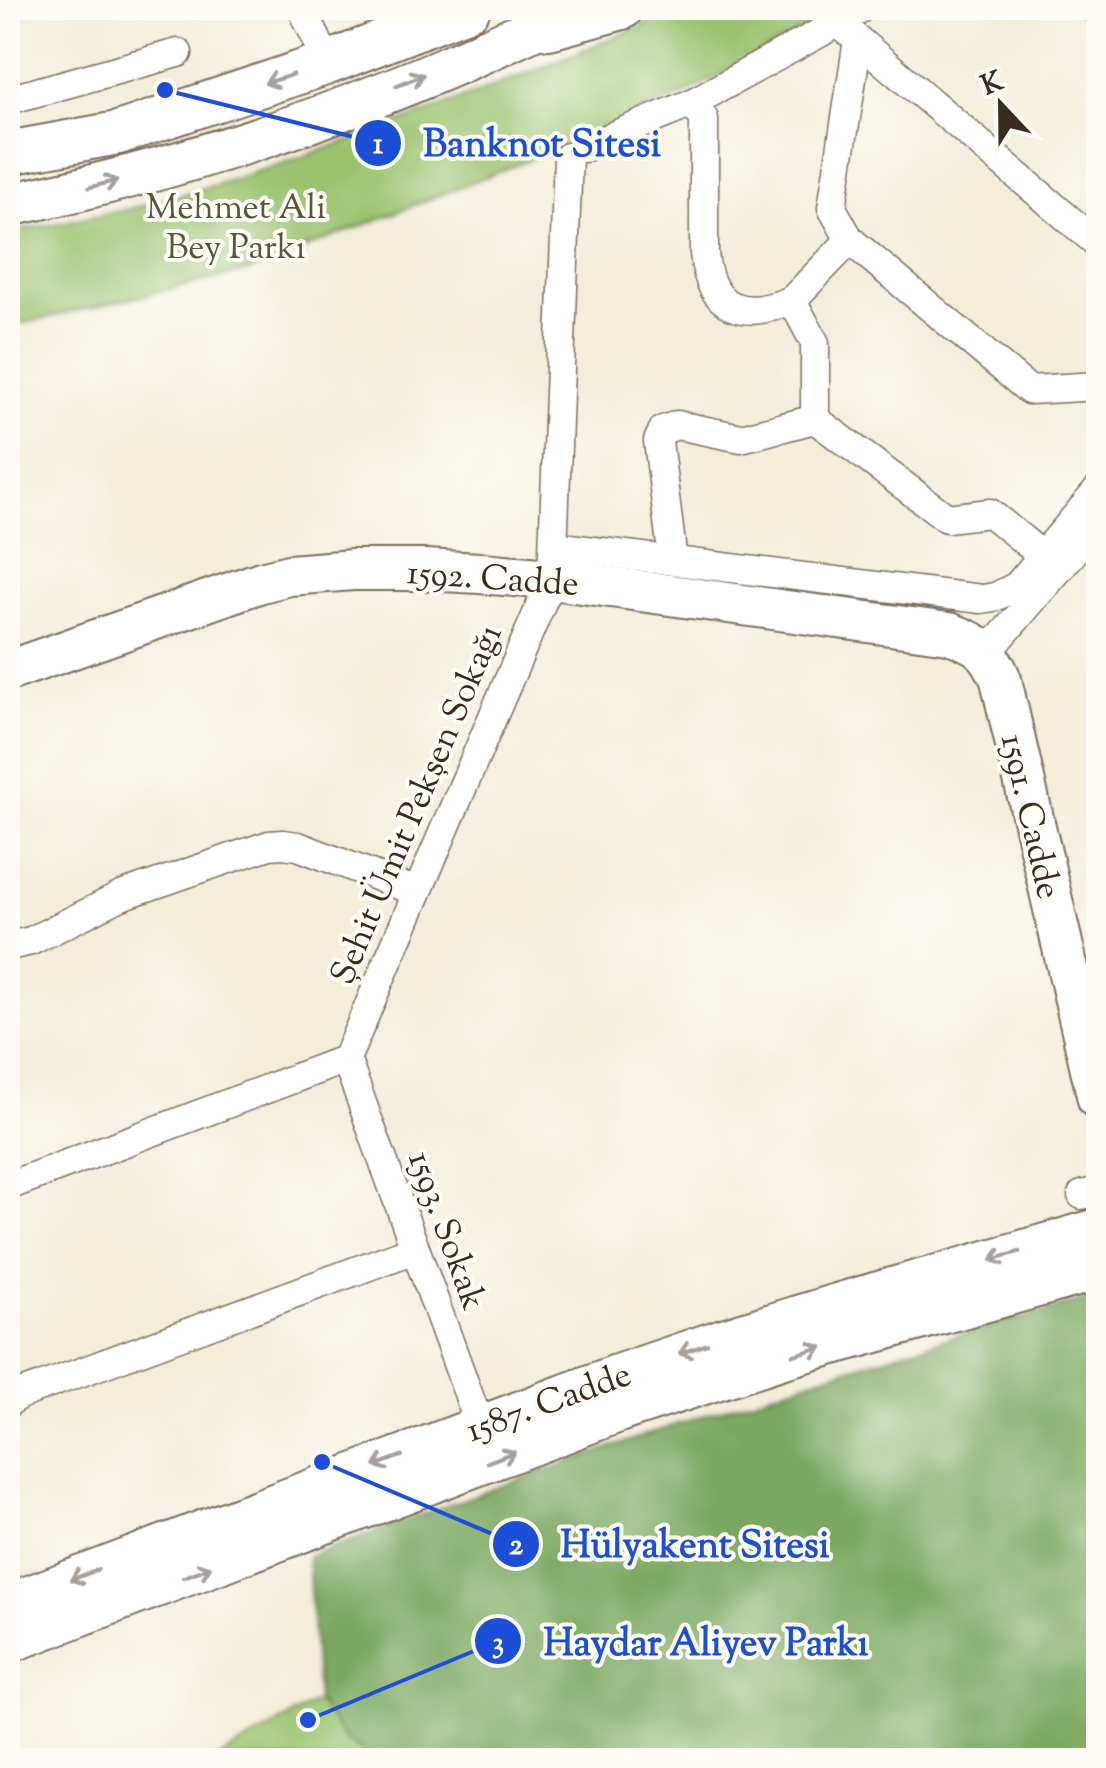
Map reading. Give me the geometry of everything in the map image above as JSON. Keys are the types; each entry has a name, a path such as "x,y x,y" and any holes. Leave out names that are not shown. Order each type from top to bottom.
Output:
{"main road":[{"path":"8,153 118,133 328,63 469,8"},
{"path":"8,204 172,166 338,110 515,38 575,8"},
{"path":"515,38 622,8"},
{"name":"1592. Cadde","path":"8,671 260,582 289,576 553,563 949,633 988,653"},
{"name":"1591. Cadde","path":"988,653 1001,680 1098,1099"},
{"name":"1587. Cadde","path":"8,1604 616,1375 1093,1205"},
{"name":"1587. Cadde","path":"8,1644 705,1382 1098,1270"}],"street":[{"path":"302,8 328,63"},
{"path":"850,240 792,300 754,311 736,308 721,298 706,268 704,119 692,103 853,23"},
{"path":"853,23 832,208 850,240 1028,390 1098,386"},
{"path":"853,23 1098,244"},
{"path":"8,100 178,53"},
{"name":"Şehit Ümit Pekşen Sokağı","path":"346,1060 553,563 576,152 692,103"},
{"path":"792,300 815,343 815,419"},
{"path":"815,419 947,518 990,513 1044,556"},
{"path":"673,561 658,441 664,430 676,424 741,438 815,419"},
{"path":"553,563 673,561 981,600 1017,586 1098,490"},
{"path":"988,653 1098,524"},
{"path":"8,946 30,941 121,896 269,845 298,846 417,892"},
{"path":"8,1186 346,1060"},
{"name":"1593. Sokak","path":"346,1060 480,1426"},
{"path":"8,1403 19,1395 415,1249"}],"green space":[{"name":"Mehmet Ali Bey Parkı","path":"682,8 843,8 685,94 248,271 8,327 8,233 152,204 302,157 494,87"},
{"path":"1098,1298 1098,1760 379,1760 344,1739 317,1701 308,1556 795,1385"},
{"path":"317,1701 344,1739 379,1760 216,1760"}],"place":[{"name":"Banknot Sitesi","path":"165,90"},
{"name":"Hülyakent Sitesi","path":"322,1462"},
{"name":"Haydar Aliyev Parkı","path":"308,1720"}]}
